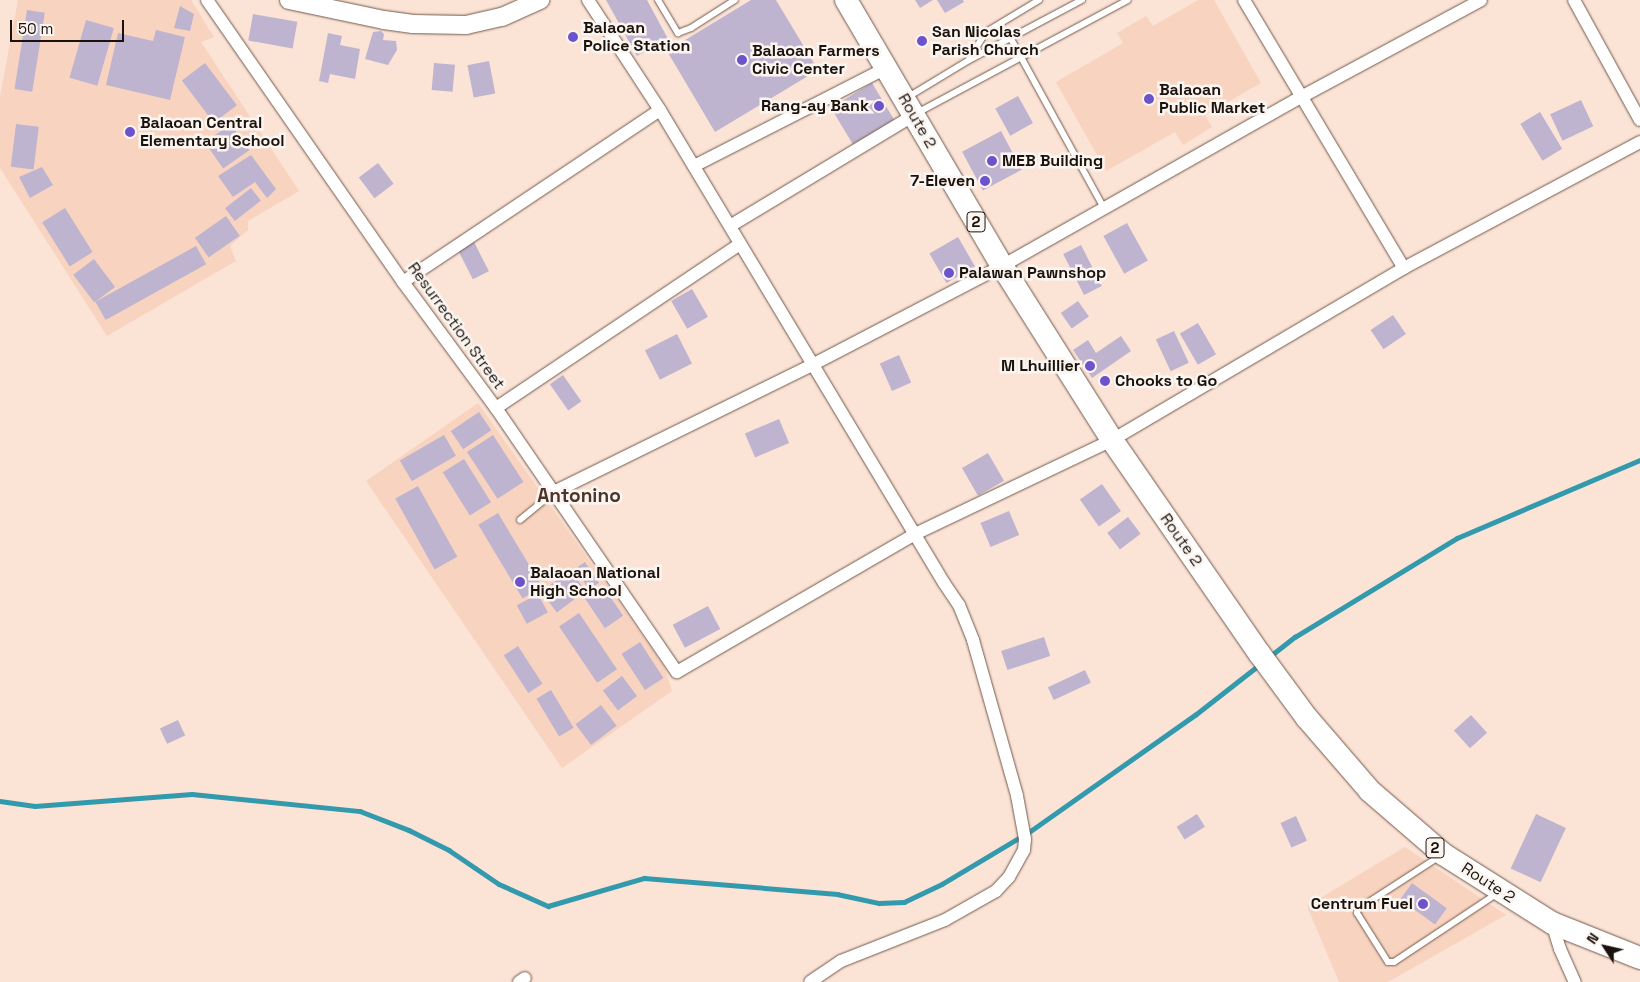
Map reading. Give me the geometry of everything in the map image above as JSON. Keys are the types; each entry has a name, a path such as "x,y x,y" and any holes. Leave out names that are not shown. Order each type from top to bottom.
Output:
{"highway":[{"name":"Route 2","path":"846,0 1002,266 1112,440 1259,653 1307,718 1370,791 1443,854 1500,892 1552,923 1640,958"}],"main road":[{"path":"289,0 394,21 466,25 502,17 540,0"}],"street":[{"name":"Resurrection Street","path":"207,0 403,282 496,408 677,672 915,534"},
{"path":"588,0 660,110 967,621 1017,796 1025,839 1024,850 1009,877 996,891 945,920 841,961 810,982"},
{"path":"1244,0 1404,268"},
{"path":"554,492 812,365 1002,266 1303,96 1481,0"},
{"path":"1574,0 1640,120"},
{"path":"694,166 886,68"},
{"path":"730,226 909,107"},
{"path":"403,282 660,110"},
{"path":"915,534 1112,440 1404,268 1640,142"},
{"path":"496,408 740,244"},
{"path":"1552,923 1560,949 1575,982"}],"lane":[{"path":"658,0 678,33 691,28 735,0"},
{"path":"969,60 986,32 1039,0"},
{"path":"909,107 969,60 1082,0"},
{"path":"909,107 1022,57 1114,3 1128,0"},
{"path":"1011,39 1104,208"},
{"path":"520,520 554,492"},
{"path":"1443,854 1358,909 1357,913 1388,962 1394,962 1500,892"}],"shaded area":[{"name":"Balaoan Central Elementary School","path":"18,0 191,0 214,37 201,42 299,191 248,221 248,230 230,246 236,261 107,336 0,168 0,96"},
{"name":"Balaoan Public Market","path":"1198,0 1214,0 1261,83 1205,115 1212,127 1183,145 1175,132 1106,171 1056,82 1123,43 1117,33 1146,16 1153,26"},
{"name":"Balaoan National High School","path":"478,403 664,666 672,691 562,768 366,481"},
{"path":"1405,847 1506,915 1388,982 1339,982 1307,906"}],"building":[{"path":"606,0 647,0 668,39 637,56"},
{"name":"Balaoan Farmers Civic Center","path":"751,0 776,0 818,70 715,132 667,51"},
{"path":"915,0 933,0 920,8"},
{"path":"937,0 963,0 964,2 945,13"},
{"path":"180,6 194,14 190,31 174,28"},
{"path":"27,10 45,13 32,92 14,89"},
{"path":"253,14 297,22 293,48 248,41"},
{"path":"86,20 114,28 97,86 69,78"},
{"path":"156,30 185,37 170,100 106,85 118,33 153,41"},
{"path":"381,31 384,34 383,40 396,41 397,50 388,65 365,59 373,32"},
{"path":"328,33 342,36 340,45 360,49 355,79 330,74 328,83 319,81"},
{"path":"489,61 495,93 474,98 467,65"},
{"path":"205,63 237,105 214,123 182,80"},
{"path":"434,63 455,65 453,92 432,90"},
{"path":"872,83 894,120 853,145 831,108"},
{"path":"1018,96 1033,123 1010,136 995,109"},
{"path":"1581,100 1593,126 1562,141 1550,114"},
{"path":"1540,112 1562,149 1542,161 1520,124"},
{"path":"16,124 39,127 34,169 11,167"},
{"path":"231,124 249,150 223,169 205,142"},
{"name":"MEB Building","path":"1001,131 1022,170 983,191 962,152"},
{"path":"251,155 276,189 267,198 255,182 233,197 218,176"},
{"path":"378,163 394,184 374,198 359,177"},
{"path":"42,167 53,185 30,198 19,177"},
{"path":"251,188 261,201 235,221 225,208"},
{"path":"65,208 93,252 70,266 42,222"},
{"path":"226,216 240,236 209,257 195,238"},
{"path":"1127,223 1148,261 1124,274 1103,236"},
{"path":"958,237 975,266 946,283 929,254"},
{"path":"473,240 489,271 473,279 457,248"},
{"path":"1081,245 1102,286 1084,295 1063,254"},
{"path":"196,246 206,264 106,320 95,302"},
{"path":"94,259 115,287 94,303 73,275"},
{"path":"692,289 708,317 687,329 671,301"},
{"path":"1078,301 1089,317 1072,329 1061,313"},
{"path":"1393,315 1406,334 1383,349 1371,330"},
{"path":"1198,323 1216,354 1198,365 1180,334"},
{"path":"1174,331 1189,363 1171,371 1156,339"},
{"path":"677,334 692,363 660,380 645,350"},
{"path":"1121,336 1131,351 1092,378 1073,350 1088,340 1096,353"},
{"path":"899,355 911,382 892,391 880,364"},
{"path":"563,375 581,401 568,410 550,384"},
{"path":"479,412 491,430 463,449 451,431"},
{"path":"779,419 789,443 755,457 745,433"},
{"path":"444,435 456,456 412,481 400,460"},
{"path":"493,435 523,482 498,499 467,452"},
{"path":"988,453 1004,481 978,496 962,468"},
{"path":"464,459 491,502 470,515 443,472"},
{"path":"1102,484 1121,511 1099,527 1080,499"},
{"path":"418,486 457,557 435,569 395,499"},
{"path":"1009,511 1019,535 991,547 980,523"},
{"path":"498,513 542,587 523,599 478,525"},
{"path":"1128,517 1141,534 1120,549 1107,533"},
{"path":"585,562 599,583 589,589 575,569"},
{"path":"570,570 586,591 557,612 541,592"},
{"path":"603,586 623,616 605,628 585,598"},
{"path":"538,594 548,613 527,624 517,605"},
{"path":"708,606 720,629 685,648 673,625"},
{"path":"579,613 617,669 597,683 559,626"},
{"path":"1044,637 1050,656 1007,670 1001,651"},
{"path":"640,642 663,678 645,690 622,654"},
{"path":"518,646 543,684 528,693 504,655"},
{"path":"1085,670 1091,683 1054,700 1048,687"},
{"path":"622,676 637,696 618,710 603,690"},
{"path":"551,690 574,728 559,736 536,699"},
{"path":"601,705 617,726 591,745 575,724"},
{"path":"1471,715 1487,733 1470,748 1454,730"},
{"path":"178,720 185,735 167,744 160,728"},
{"path":"1197,814 1205,827 1185,839 1177,827"},
{"path":"1536,814 1566,828 1541,882 1511,868"},
{"path":"1296,816 1307,841 1291,848 1280,823"},
{"name":"Centrum Fuel","path":"1412,883 1447,908 1435,924 1400,899"}],"waterway":[{"path":"1269,657 1295,637 1457,538 1640,460"},
{"path":"1029,832 1195,715 1259,665"},
{"path":"0,801 35,806 192,794 360,811 409,830 449,850 499,884 548,906 644,878 837,894 879,903 904,902 942,884 1019,838"}],"place":[{"name":"Balaoan Police Station","path":"573,37"},
{"name":"San Nicolas Parish Church","path":"922,41"},
{"name":"Balaoan Farmers Civic Center","path":"742,60"},
{"name":"Balaoan Public Market","path":"1149,99"},
{"name":"Rang-ay Bank","path":"879,106"},
{"name":"Balaoan Central Elementary School","path":"130,132"},
{"name":"MEB Building","path":"992,161"},
{"name":"7-Eleven","path":"985,181"},
{"name":"Palawan Pawnshop","path":"949,273"},
{"name":"M Lhuillier","path":"1090,366"},
{"name":"Chooks to Go","path":"1105,381"},
{"name":"Balaoan National High School","path":"520,582"},
{"name":"Centrum Fuel","path":"1423,904"}],"district":[{"name":"Antonino","path":"579,496"}]}
